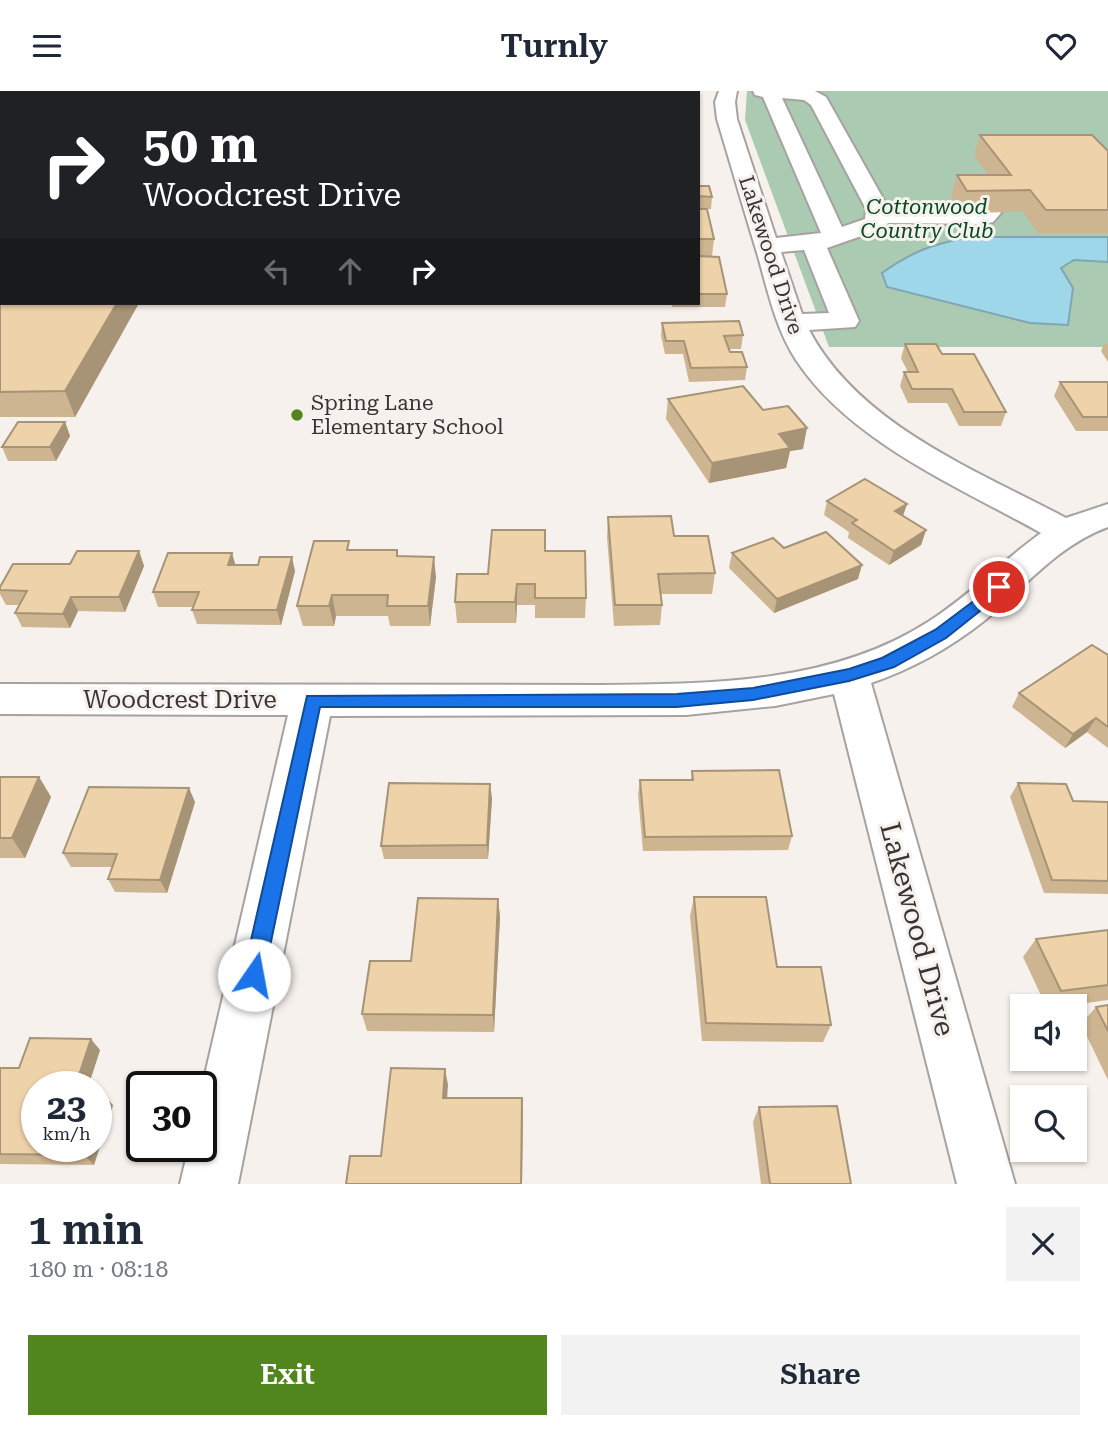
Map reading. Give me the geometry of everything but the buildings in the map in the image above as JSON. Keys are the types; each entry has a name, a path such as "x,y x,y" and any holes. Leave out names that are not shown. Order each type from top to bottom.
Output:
{"street":[{"name":"Lakewood Drive","path":"728,91 725,102 727,119 791,323 809,358 823,376 882,429 931,460 1065,532"},
{"path":"767,246 820,242 876,223 878,209 819,101 808,95 767,92 834,235 820,242"},
{"path":"929,195 942,216"},
{"path":"877,216 985,217 989,213"},
{"path":"791,323 845,321 820,242"},
{"name":"Woodcrest Drive","path":"0,699 677,700 753,694 849,675 888,663 940,634 1065,532 1108,515"},
{"name":"Lakewood Drive","path":"849,675 986,1184"},
{"path":"209,1184 313,701"}],"green space":[{"name":"Cottonwood Country Club","path":"747,91 1108,91 1108,347 829,347 745,120"}],"water":[{"path":"968,237 1108,237 1108,262 1074,260 1061,268 1073,288 1068,325 1030,323 887,287 882,273 893,265 923,250"}],"place":[{"name":"Spring Lane Elementary School","path":"297,415"}],"route":[{"path":"254,975 313,701 677,700 753,694 849,675 888,663 940,634 999,587"}]}
